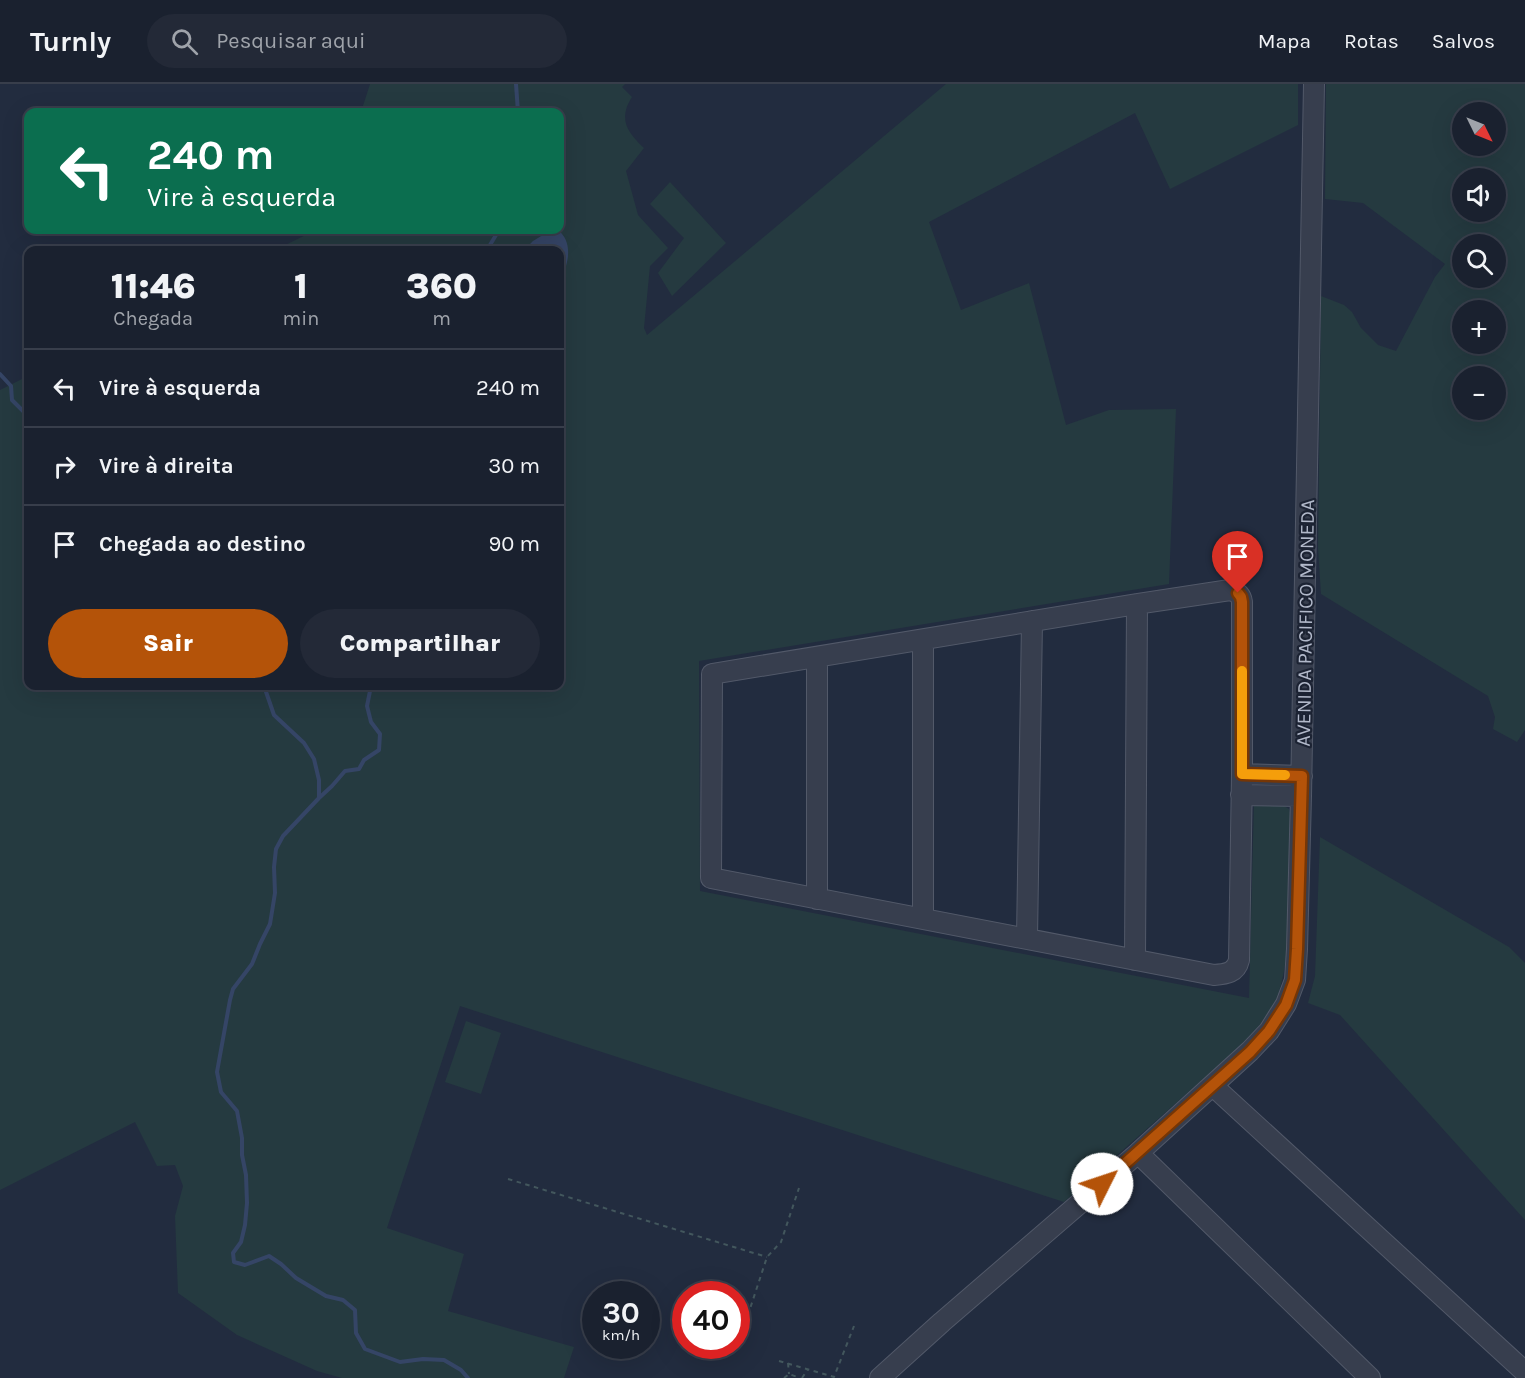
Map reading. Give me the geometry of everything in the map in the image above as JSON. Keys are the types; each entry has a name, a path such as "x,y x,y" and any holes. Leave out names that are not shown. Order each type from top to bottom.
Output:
{"street":[{"name":"AVENIDA PACIFICO MONEDA","path":"880,1378 1250,1052 1269,1031 1286,1005 1295,980 1302,776 1314,84"},
{"path":"1230,590 1241,597 1242,774 1239,948 1238,966 1234,970 1227,974 1214,975 711,878 712,674 1137,604 1230,590"},
{"path":"1135,960 1137,604"},
{"path":"1027,938 1032,621"},
{"path":"923,640 923,918"},
{"path":"817,657 817,899"},
{"path":"1242,774 1302,776"},
{"path":"1241,795 1301,796"},
{"path":"1213,1086 1525,1372"},
{"path":"1138,1153 1370,1378"}],"path":[{"path":"508,1179 767,1257"},
{"path":"750,1311 767,1257 781,1242 798,1188"},
{"path":"779,1360 834,1377 854,1326"},
{"path":"788,1363 789,1374"},
{"path":"789,1374 801,1378 808,1369"},
{"path":"784,1378 789,1374"}],"green space":[{"path":"370,84 625,84 622,87 632,97 626,112 626,125 644,148 626,171 638,215 668,248 650,266 644,328 647,335 946,84 1298,84 1298,125 1170,189 1135,113 929,222 961,310 1029,283 1066,425 1109,410 1176,409 1169,584 699,661 700,891 1249,998 1254,802 1284,806 1289,809 1291,815 1287,954 1278,997 1267,1019 1251,1037 1064,1202 460,1006 387,1228 464,1254 448,1311 574,1347 564,1378 342,1378 317,1371 237,1335 178,1293 175,1216 183,1186 175,1165 157,1166 135,1122 0,1190 0,390 24,378 24,690 564,690 564,246 283,246 308,234 564,234 564,108 362,108"},
{"path":"1326,84 1525,84 1525,730 1517,742 1493,729 1495,717 1488,696 1321,594 1318,548 1321,296 1344,305 1352,312 1361,328 1378,345 1396,351 1435,277 1445,264 1363,203 1325,199"},
{"path":"670,182 726,243 672,296 658,273 684,238 650,204"},
{"path":"1320,837 1509,947 1525,963 1525,1220 1340,1015 1308,1003 1315,976"},
{"path":"466,1021 501,1033 481,1094 445,1082"}],"water":[{"path":"544,234 562,234 568,251 566,266 564,266 564,246 528,246"}],"waterway":[{"path":"516,84 518,108"},
{"path":"489,246 497,234"},
{"path":"0,374 11,386 12,400 24,412"},
{"path":"265,690 274,715 304,743 314,759 319,780 319,798"},
{"path":"370,690 367,706 371,722 380,734 379,750 364,760 359,769 345,771 283,836 276,849 275,893 270,924 252,964 233,989 230,1000 217,1072 221,1092 237,1111 246,1175 245,1225 241,1242 233,1253 234,1262 245,1265 269,1256 296,1278 326,1296 343,1300 355,1310 356,1333 365,1349 400,1362 423,1359 444,1360 461,1370 468,1378"}],"slow traffic":[{"path":"1242,671 1242,774 1285,775"}],"route":[{"path":"1102,1184 1250,1052 1269,1031 1286,1005 1295,980 1302,776 1242,774 1242,602 1238,593"}]}
